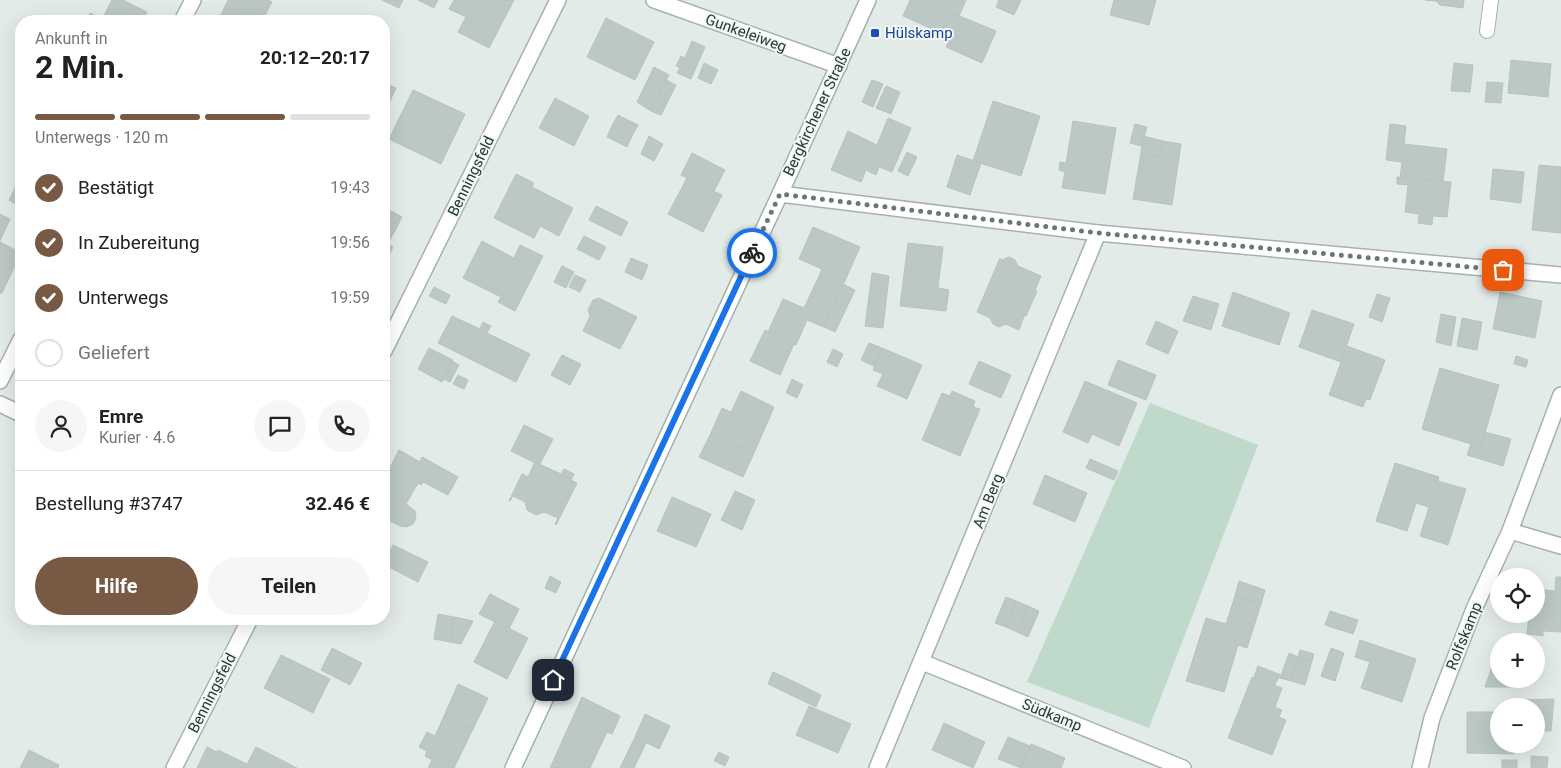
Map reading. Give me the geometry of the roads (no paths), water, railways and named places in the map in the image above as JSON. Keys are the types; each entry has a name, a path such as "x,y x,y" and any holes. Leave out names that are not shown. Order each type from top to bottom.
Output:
{"street":[{"path":"185,15 193,0"},
{"name":"Benningsfeld","path":"390,339 558,0"},
{"name":"Gunkeleiweg","path":"654,0 839,66"},
{"name":"Bergkirchener Straße","path":"513,768 634,503 780,194 868,0"},
{"path":"780,194 1098,233 1561,275"},
{"name":"Am Berg","path":"877,768 1098,233"},
{"path":"0,381 15,351"},
{"name":"Rolfskamp","path":"1420,768 1432,718 1463,636 1510,530 1561,395"},
{"path":"0,404 15,411"},
{"path":"1510,530 1561,546"},
{"name":"Benningsfeld","path":"174,768 247,625"},
{"name":"Südkamp","path":"922,662 1183,768"}],"lane":[{"path":"1487,31 1491,0"}],"place":[{"name":"Hülskamp","path":"875,33"}]}
